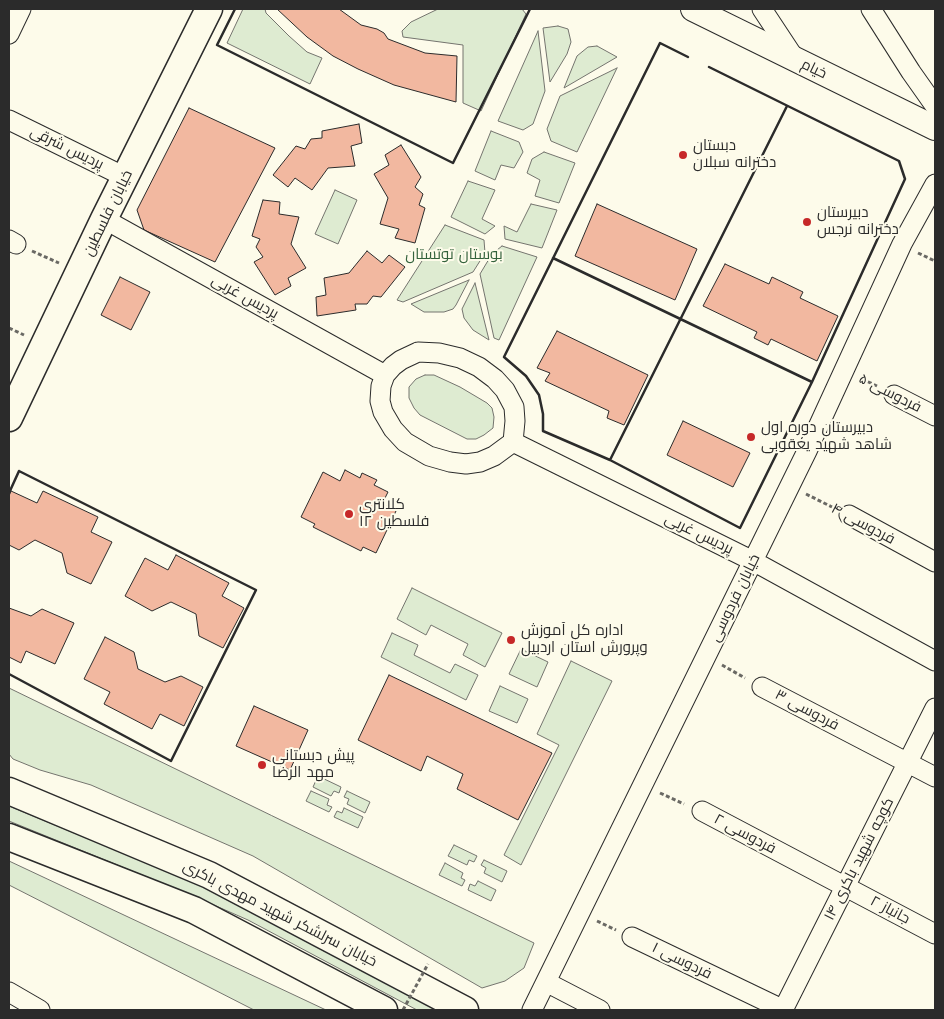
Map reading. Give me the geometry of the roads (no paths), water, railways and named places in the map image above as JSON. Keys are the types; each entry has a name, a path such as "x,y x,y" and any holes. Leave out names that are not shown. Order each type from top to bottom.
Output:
{"main road":[{"name":"خیابان فلسطین","path":"9,418 104,219 209,9"},
{"name":"خیابان سرلشکر شهید مهدی باکری","path":"9,791 209,875 465,1010"},
{"path":"9,837 194,910 354,1004 384,1010"}],"street":[{"name":"خیام","path":"693,9 935,128"},
{"path":"762,9 795,59"},
{"path":"871,9 935,106"},
{"name":"پردیس شرقی","path":"9,120 125,177"},
{"name":"خیابان فردوسی","path":"532,1010 643,786 732,600 790,486 902,244 935,184"},
{"name":"پردیس غربی","path":"104,219 385,375"},
{"path":"418,352 439,353 460,358 479,367 495,379 505,390 514,407 513,442 494,456 480,462 450,462 429,456 404,442 393,429 383,412 380,401 385,375 401,360 418,352"},
{"name":"فردوسی ۵","path":"894,395 935,416"},
{"name":"پردیس غربی","path":"513,442 753,561 935,660"},
{"name":"فردوسی ۴","path":"849,515 935,562"},
{"name":"فردوسی ۳","path":"762,687 935,777"},
{"name":"کوچه شهید باکری ۱۴","path":"784,1010 935,708"},
{"name":"فردوسی ۲","path":"702,811 846,886"},
{"name":"جانباز ۲","path":"846,886 935,934"},
{"name":"فردوسی ۱","path":"632,938 784,1010"},
{"path":"546,982 600,1010"},
{"path":"9,992 31,1008"}],"place":[{"name":"دبستان دخترانه سبلان","path":"683,155"},
{"name":"دبیرستان دخترانه نرجس","path":"807,222"},
{"name":"دبیرستان دوره اول شاهد شهید یعقوبی","path":"751,437"},
{"name":"کلانتری ۱۲ فلسطین","path":"349,514"},
{"name":"اداره کل آموزش وپرورش استان اردبیل","path":"511,640"},
{"name":"پیش دبستانی مهد الرضا","path":"262,765"}],"park label":[{"name":"بوستان توتستان","path":"454,255"}]}
